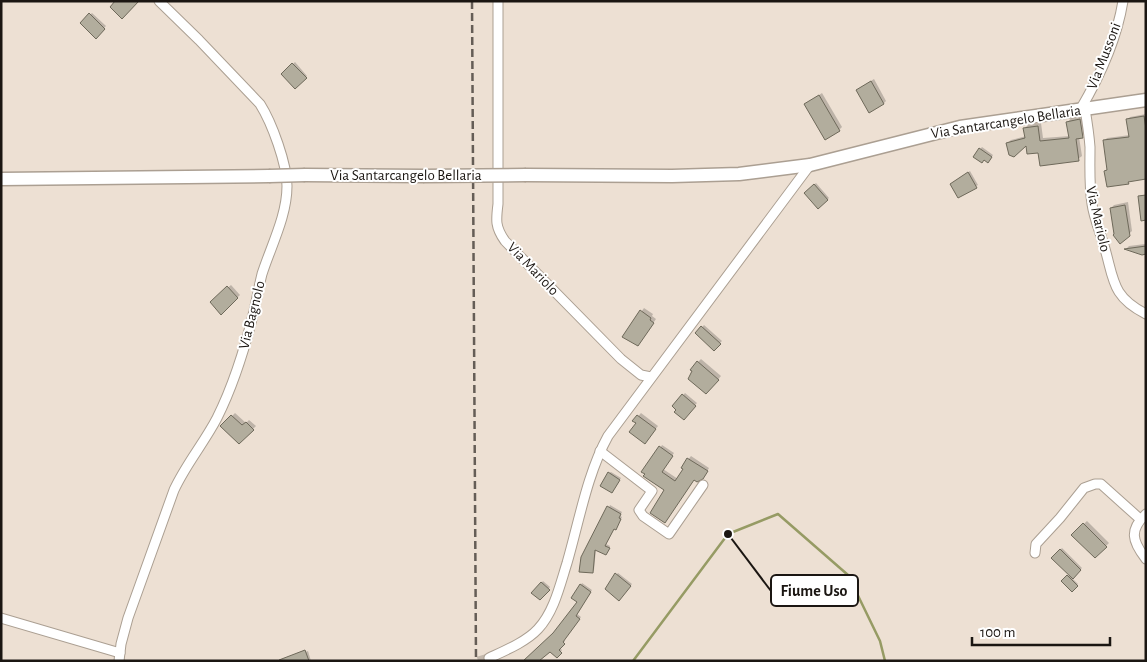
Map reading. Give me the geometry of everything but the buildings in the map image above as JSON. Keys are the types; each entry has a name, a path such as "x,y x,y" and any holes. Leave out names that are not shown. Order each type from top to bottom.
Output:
{"street":[{"name":"Via Bagnolo","path":"1,618 119,657 128,618 174,490 182,472 216,420 230,390 287,196 285,165 265,112 260,104 200,40 159,1"},
{"name":"Via Mariolo","path":"498,1 498,195 496,220 498,231 505,241 621,359 641,375 651,377"},
{"name":"Via Mussoni","path":"1083,109 1110,46 1124,1"},
{"name":"Via Santarcangelo Bellaria","path":"1,179 305,174 672,176 739,174 810,165 960,127 1146,100"},
{"name":"Via Mariolo","path":"1083,109 1090,146 1089,177 1092,206 1106,250 1112,281 1130,304 1146,314"},
{"path":"489,658 512,648 538,630 559,591 600,451 608,436 810,165"},
{"path":"600,451 652,491 639,510 643,516 668,534 703,485"},
{"path":"1035,554 1036,544 1084,488 1101,484 1143,516 1134,528 1134,537 1146,559"}],"waterway":[{"path":"633,661 728,534 778,514 848,575 880,641 885,661"}],"tunnel":[{"path":"478,661 489,658"}],"railway":[{"path":"472,1 476,661"}],"place":[{"name":"Fiume Uso","path":"728,534"}]}
